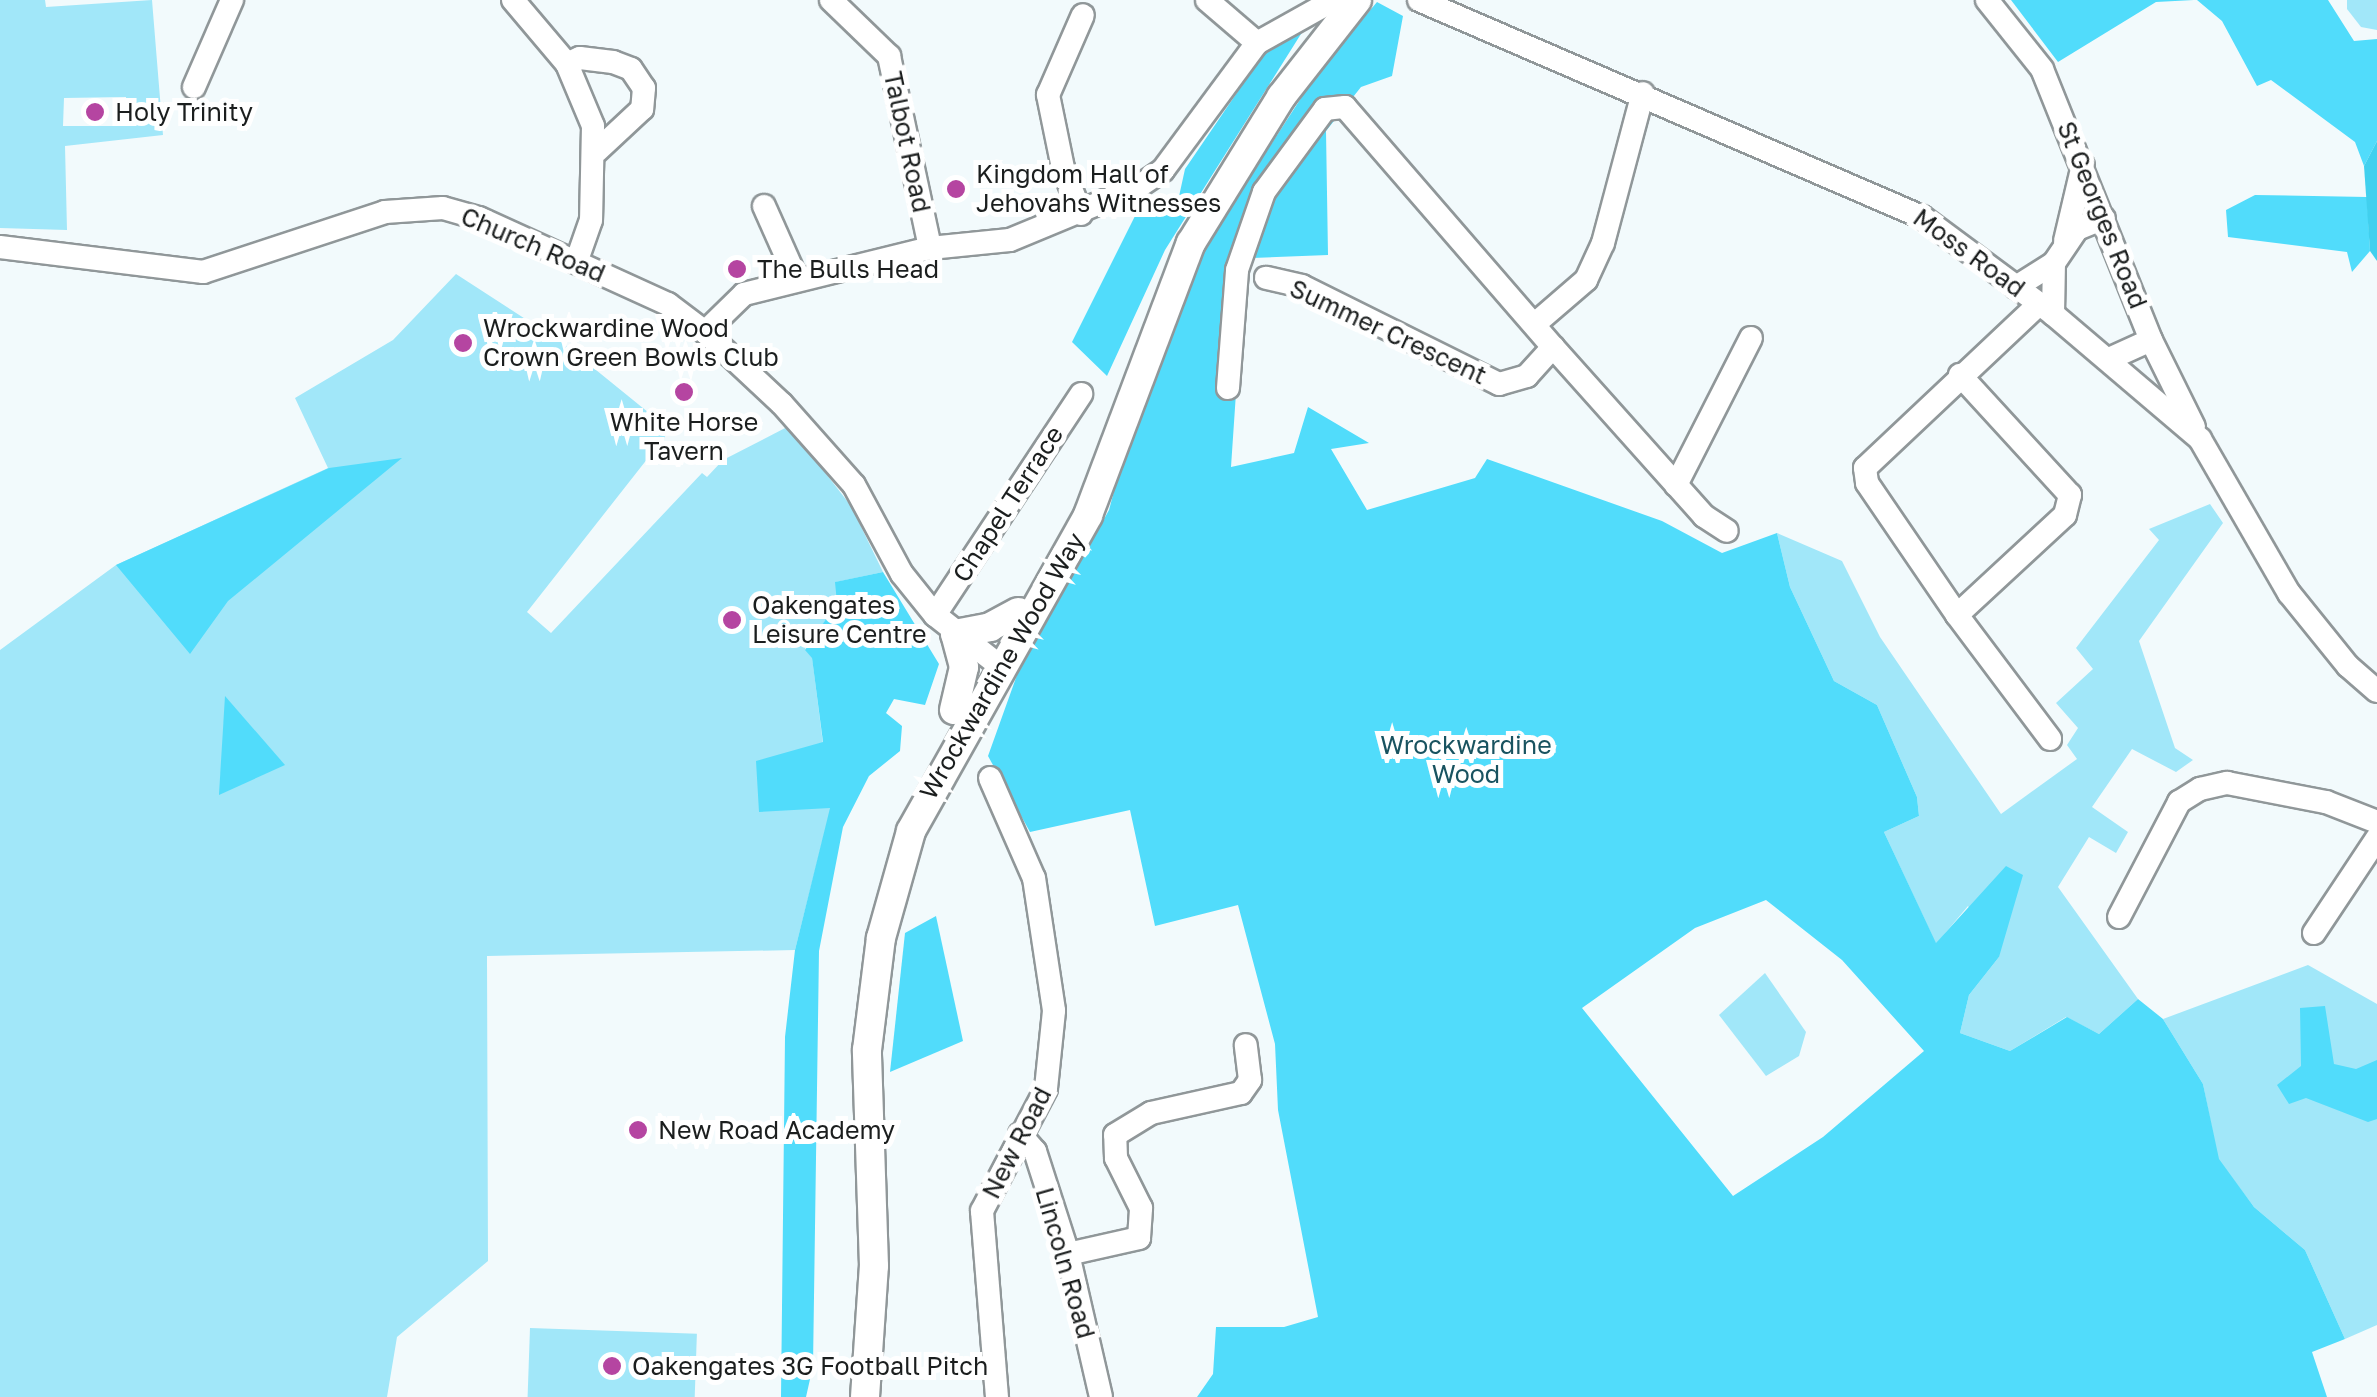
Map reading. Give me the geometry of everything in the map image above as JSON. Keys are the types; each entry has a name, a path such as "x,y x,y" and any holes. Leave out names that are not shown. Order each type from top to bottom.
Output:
{"main road":[{"name":"Wrockwardine Wood Way","path":"865,1397 874,1254 867,1050 879,951 912,831 1018,612 1067,524 1173,256 1230,154 1343,4"},
{"name":"Wrockwardine Wood Way","path":"851,1397 864,1266 858,1120 864,978 896,847 954,710 994,663 1088,514 1191,244 1259,130 1343,4"},
{"path":"954,710 964,667 945,624 990,628 1018,612"}],"street":[{"path":"194,86 232,0"},
{"path":"513,0 567,64 582,92 597,151 591,220 576,260"},
{"name":"Talbot Road","path":"830,0 889,56 930,248"},
{"path":"1206,0 1257,44"},
{"name":"Moss Road","path":"1420,0 1894,200 2046,309 2200,439 2290,594 2338,655 2377,691"},
{"name":"St Georges Road","path":"1988,0 2042,69 2084,163 2151,340 2200,439"},
{"path":"994,663 945,624 902,574 854,486 782,404 705,332 744,294 930,248 1010,240 1080,214 1163,170 1257,44 1343,4"},
{"path":"1080,214 1063,168 1048,95 1083,15"},
{"path":"567,64 580,58 613,62 631,69 644,88 642,109 597,151"},
{"path":"1536,323 1586,280 1604,243 1643,93"},
{"path":"1228,388 1237,270 1264,192 1326,108 1345,107 1676,485 1727,530"},
{"path":"2050,739 1957,615 1867,483 1866,468 1960,375 2046,309 2084,163"},
{"path":"764,206 798,280"},
{"name":"Church Road","path":"0,247 203,272 254,260 338,223 443,208 576,260 668,304 705,332"},
{"path":"2016,288 2059,253 2077,229 2104,218"},
{"name":"Summer Crescent","path":"1266,278 1302,286 1499,384 1527,376 1554,346"},
{"path":"1676,485 1751,338"},
{"path":"2108,359 2151,340"},
{"path":"1957,615 2064,515 2070,495 1960,375"},
{"name":"Chapel Terrace","path":"945,624 1081,394"},
{"name":"New Road","path":"990,778 1034,878 1053,990 1049,1080 982,1211 997,1397"},
{"path":"2119,918 2179,802 2200,789 2227,783 2326,802 2377,822"},
{"path":"2314,932 2377,838"},
{"path":"1068,1254 1139,1238 1141,1208 1116,1158 1115,1135 1151,1113 1241,1093 1250,1080 1246,1045"},
{"name":"Lincoln Road","path":"1020,1134 1034,1151 1068,1254 1101,1397"}],"shaded area":[{"path":"0,0 45,0 46,7 152,0 163,135 65,146 67,230 0,228","holes":["126,97 127,126 63,126 64,98"]},
{"path":"2347,0 2377,0 2377,30 2361,27 2347,9"},
{"path":"2377,141 2377,261 2370,251 2364,166"},
{"path":"456,274 564,344 670,430 527,612 551,633 702,473 707,477 723,460 789,426 851,506 883,572 836,582 838,603 805,649 812,657 831,807 795,950 487,956 488,1261 397,1337 387,1397 0,1397 0,650 116,565 328,468 295,398 393,340"},
{"path":"2210,504 2223,523 2139,641 2175,748 2193,760 2176,772 2132,749 2092,807 2128,832 2116,853 2089,837 2058,887 2138,999 2099,1034 2066,1017 2010,1051 1960,1033 1969,995 1999,957 1968,906 1936,944 1884,832 1919,816 1917,797 1877,705 1834,681 1790,587 1777,533 1842,561 1880,637 2001,814 2077,759 2067,745 2078,728 2056,703 2093,669 2076,648 2159,540 2149,529"},
{"path":"2308,965 2377,1004 2377,1325 2345,1339 2305,1250 2254,1207 2218,1159 2203,1084 2163,1019"},
{"path":"1765,973 1806,1032 1799,1056 1766,1076 1719,1015"},
{"name":"Oakengates 3G Football Pitch","path":"530,1328 697,1334 695,1397 528,1397"}],"green space":[{"path":"2011,0 2194,0 2156,2 2058,62"},
{"path":"2197,0 2328,0 2354,41 2377,39 2377,141 2364,166 2355,142 2271,80 2257,86 2222,21"},
{"name":"Wrockwardine Wood","path":"1377,2 1403,16 1392,76 1361,87 1326,131 1328,255 1252,258 1242,304 1231,467 1294,453 1308,407 1369,443 1331,449 1367,510 1475,478 1487,459 1662,521 1722,553 1777,533 1790,587 1834,681 1877,705 1917,797 1919,816 1884,832 1936,943 2006,866 2023,875 1999,957 1969,995 1960,1033 2010,1051 2067,1017 2099,1034 2138,999 2163,1019 2203,1084 2219,1159 2254,1207 2305,1250 2345,1339 2312,1352 2327,1397 1197,1397 1213,1374 1216,1327 1284,1327 1318,1317 1278,1110 1275,1044 1238,905 1155,926 1130,810 1030,832 988,756 1017,675 1109,510 1136,409 1207,243 1316,75","holes":["1766,900 1842,960 1924,1051 1823,1137 1733,1196 1582,1008 1695,928"]},
{"path":"1306,26 1165,250 1107,376 1072,342 1136,214 1178,201 1185,169 1262,56"},
{"path":"2255,195 2367,197 2370,251 2352,272 2347,252 2228,237 2226,210"},
{"path":"402,458 228,601 190,654 116,565 329,468"},
{"path":"883,572 939,664 925,705 894,699 886,713 902,726 900,751 869,776 843,827 819,951 813,1366 806,1397 781,1397 785,1037 795,950 830,808 759,812 756,761 823,742 812,658 805,650 837,603 835,582"},
{"path":"225,696 285,765 219,795 219,794"},
{"path":"936,916 963,1041 890,1072 905,933"},
{"path":"2325,1006 2334,1064 2356,1069 2377,1060 2377,1119 2368,1122 2306,1098 2289,1104 2277,1085 2301,1066 2300,1008"}],"place":[{"name":"Holy Trinity","path":"95,112"},
{"name":"Kingdom Hall of Jehovahs Witnesses","path":"956,189"},
{"name":"The Bulls Head","path":"737,269"},
{"name":"Wrockwardine Wood Crown Green Bowls Club","path":"463,343"},
{"name":"White Horse Tavern","path":"684,392"},
{"name":"Oakengates Leisure Centre","path":"732,620"},
{"name":"New Road Academy","path":"638,1130"},
{"name":"Oakengates 3G Football Pitch","path":"612,1366"}]}
